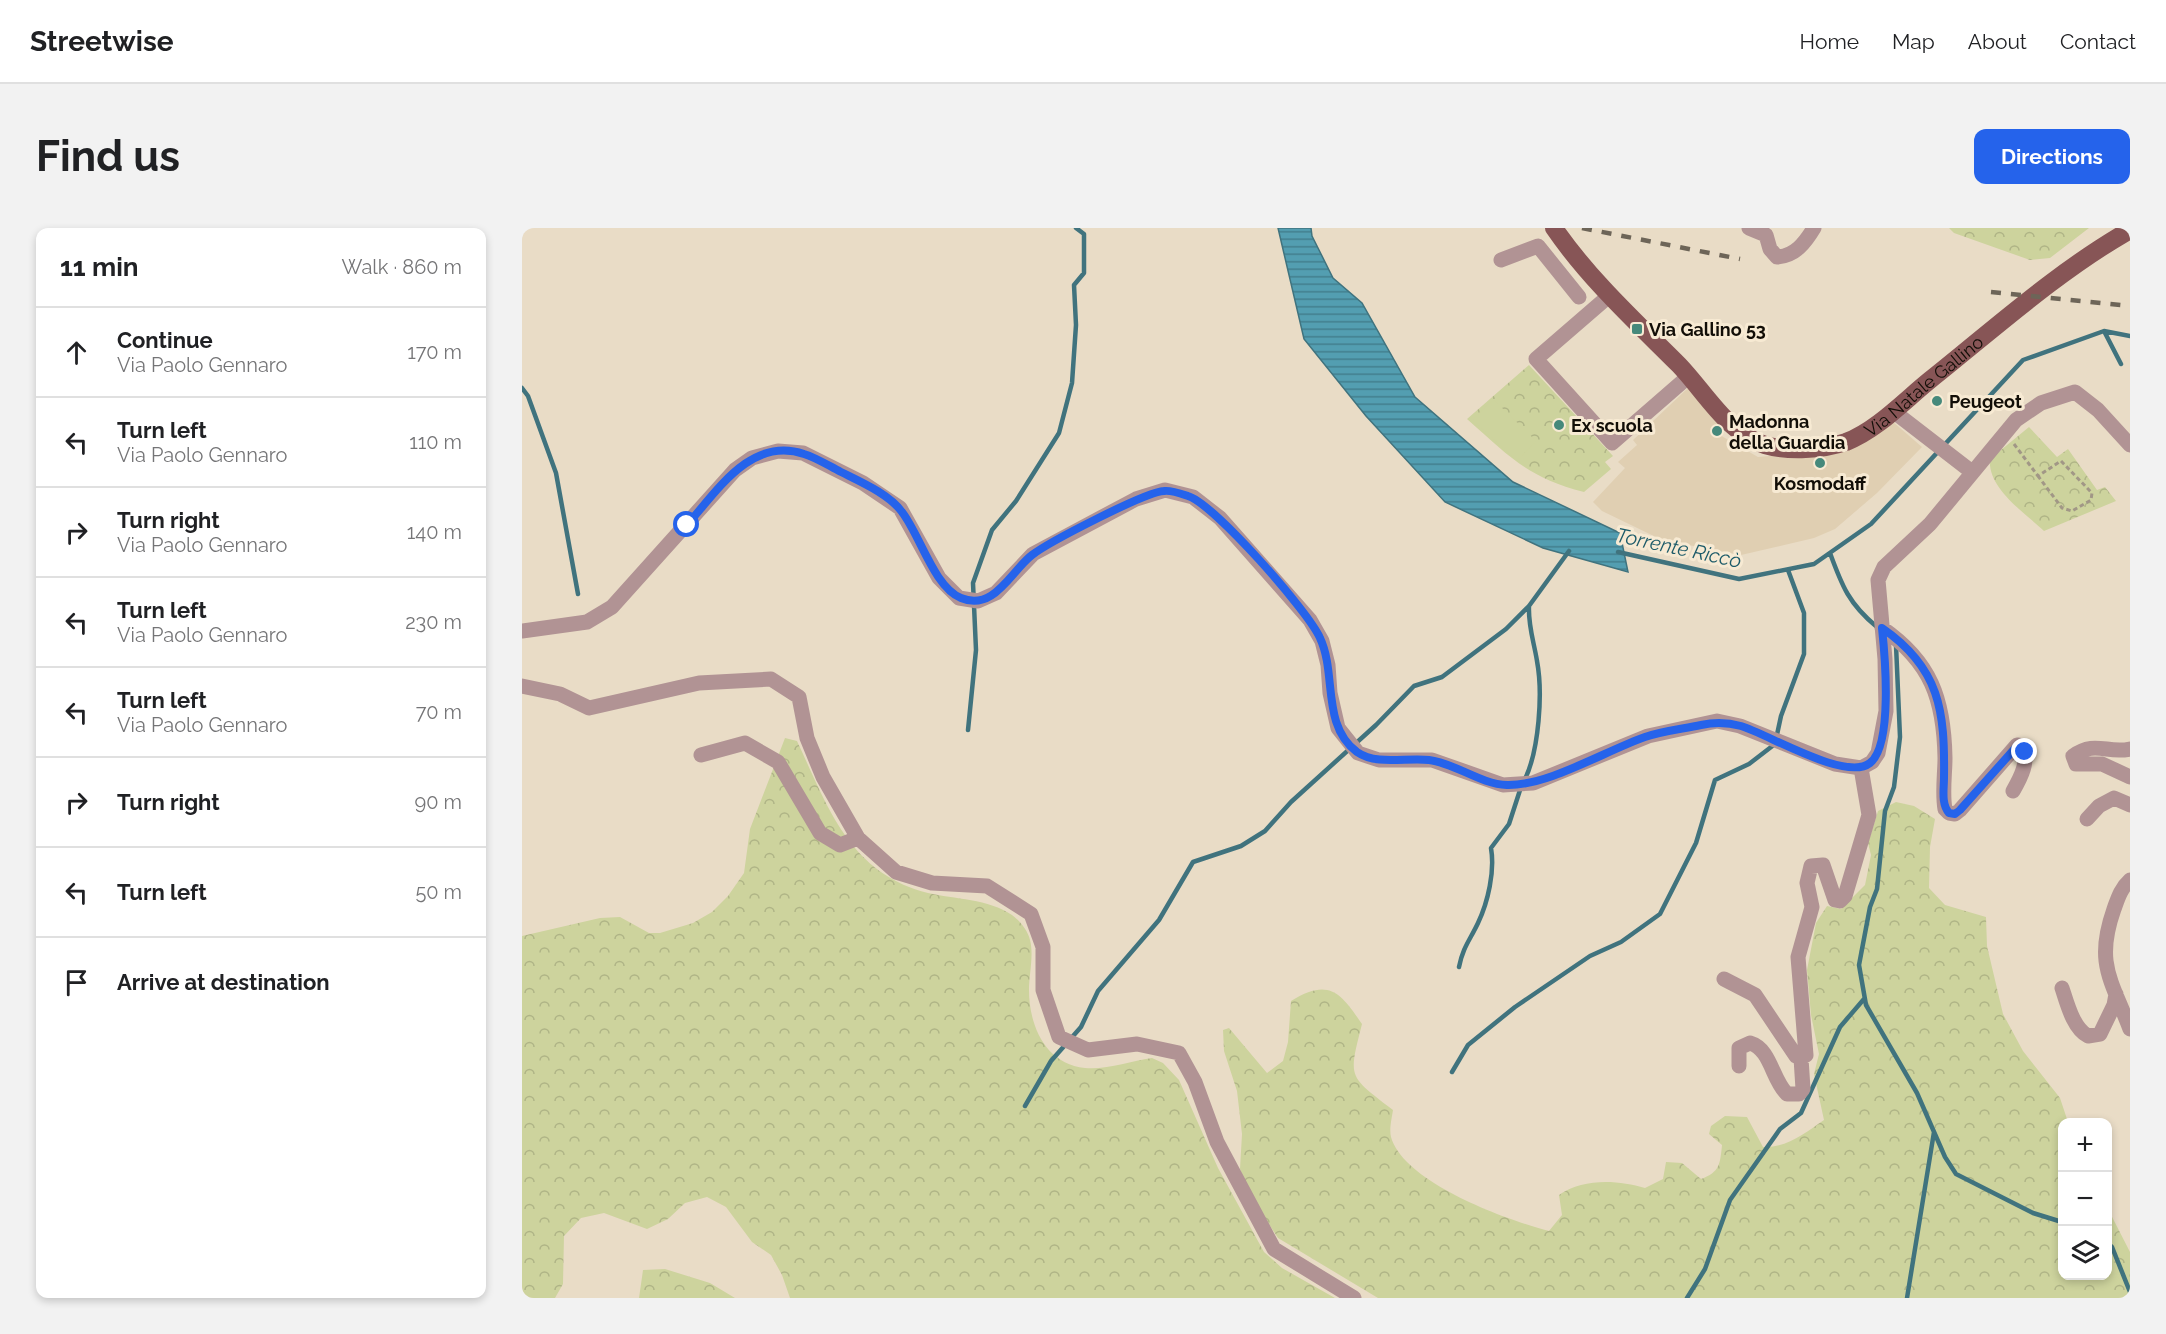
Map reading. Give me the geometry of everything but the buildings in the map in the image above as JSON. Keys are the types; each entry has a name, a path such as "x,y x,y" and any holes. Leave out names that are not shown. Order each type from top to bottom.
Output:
{"main road":[{"name":"Via Natale Gallino","path":"1554,228 1610,295 1689,375 1732,425 1748,437 1765,445 1802,448 1831,446 1864,432 2030,301 2126,237"}],"street":[{"path":"1749,228 1766,235 1770,249 1777,257 1786,256 1799,249 1814,228"},
{"path":"1501,260 1538,246 1579,297"},
{"path":"1561,274 1579,259"},
{"path":"1610,295 1536,359 1612,443 1689,375"},
{"path":"522,631 587,622 603,612 627,590 735,470 753,458 778,451 802,453 863,483 900,508 939,579 959,598 978,601 996,593 1033,554 1136,499 1165,490 1193,497 1220,519 1310,620 1322,641 1338,728 1358,753 1379,759 1432,760 1503,785 1533,783 1648,736 1717,722 1740,726 1834,765 1860,768 1872,762 1878,753 1886,711 1878,580 1884,567 1929,525 1969,469 2016,420 2041,403 2075,392 2098,410 2130,445"},
{"path":"1893,411 1969,469"},
{"path":"1882,628 1907,646 1927,671 1935,687 1945,754 1945,809 1955,814 1960,810 2018,745 2023,746 2026,758 2022,774 2013,791"},
{"path":"522,686 560,694 589,708 699,683 771,680 799,698 807,738 823,777 858,838 896,872 932,883 987,886 1031,914 1043,947 1043,990 1059,1037 1088,1050 1137,1044 1179,1053 1195,1082 1217,1142 1274,1249 1354,1298"},
{"path":"701,755 745,743 778,762 820,833 840,845 858,838"},
{"path":"2130,749 2118,752 2097,746 2081,750 2073,756 2076,764 2102,764 2130,777"},
{"path":"1801,1058 1806,1055 1806,1049 1798,957 1812,907 1807,878 1812,866 1823,865 1835,900 1840,901 1845,896 1869,814 1860,768"},
{"path":"2087,819 2099,806 2114,798 2130,805"},
{"path":"2130,880 2120,893 2104,947 2104,957 2130,1029"},
{"path":"1724,979 1755,995 1796,1056 1801,1058"},
{"path":"2062,988 2071,1013 2083,1034 2088,1036 2100,1034 2104,1028 2116,994"},
{"path":"1738,1066 1739,1048 1750,1043 1756,1045 1767,1058 1778,1086 1787,1094 1799,1094 1803,1082 1801,1058"}],"path":[{"path":"2004,434 2062,508 2072,511 2091,500 2092,493 2061,461 2038,476"}],"shaded area":[{"path":"1688,388 1725,427 1718,434 1758,457 1780,455 1892,421 1922,447 1877,493 1835,529 1814,538 1741,555 1662,540 1602,511 1593,502 1625,468 1618,462 1637,445 1633,440"}],"green space":[{"path":"1949,228 2089,228 2050,258 2030,260 1954,233"},
{"path":"1529,365 1613,456 1605,462 1611,469 1584,492 1548,480 1520,464 1467,419"},
{"path":"1493,399 1536,441 1517,461 1473,420"},
{"path":"2029,427 2057,457 2068,449 2097,490 2105,487 2116,501 2044,531 2001,490 1991,470 1990,459"},
{"path":"785,738 797,741 831,813 860,854 879,870 901,883 928,893 993,906 1012,915 1021,923 1031,946 1029,990 1032,1016 1042,1041 1059,1059 1085,1068 1110,1067 1152,1058 1163,1063 1179,1080 1218,1168 1264,1252 1282,1268 1335,1298 790,1298 782,1275 771,1255 752,1242 726,1207 707,1197 685,1203 668,1219 647,1229 604,1213 581,1218 564,1236 563,1284 555,1298 522,1298 522,936 600,918 620,917 649,933 660,933 693,923 712,912 728,896 744,873 750,829"},
{"path":"1896,802 1914,806 1935,819 1930,847 1929,888 1945,905 1986,917 1987,946 2003,1014 2023,1051 2060,1098 2067,1118 2058,1118 2058,1280 2112,1280 2112,1217 2130,1252 2130,1298 1378,1298 1278,1238 1250,1195 1240,1169 1242,1134 1237,1091 1224,1051 1223,1030 1229,1028 1267,1073 1283,1061 1288,1042 1291,1001 1315,990 1332,992 1340,997 1362,1024 1355,1056 1355,1074 1367,1090 1393,1110 1390,1134 1400,1154 1415,1170 1459,1197 1531,1226 1549,1231 1562,1215 1559,1195 1568,1189 1601,1182 1624,1183 1645,1188 1663,1179 1666,1162 1682,1163 1701,1179 1712,1173 1718,1166 1722,1145 1709,1134 1711,1126 1725,1116 1747,1117 1763,1147 1780,1145 1803,1135 1824,1120 1814,1074 1819,1054 1811,1015 1807,970 1816,923 1827,906 1841,909 1865,885 1871,855 1868,843 1878,811"},
{"path":"665,1269 710,1283 735,1298 639,1298 643,1270"}],"water":[{"path":"1278,228 1311,228 1312,236 1333,278 1362,303 1415,397 1513,482 1620,533 1628,572 1543,548 1445,502 1366,416 1304,339"}],"waterway":[{"path":"968,730 976,650 973,583 992,530 1016,501 1059,433 1072,383 1076,325 1074,285 1084,273 1084,234 1076,228"},
{"path":"2104,331 2121,364"},
{"name":"Torrente Riccò","path":"1618,552 1739,579 1814,564 1871,524 2023,360 2104,331 2130,336"},
{"path":"522,388 528,396 556,473 578,594"},
{"path":"1025,1106 1051,1061 1081,1027 1098,991 1159,920 1193,862 1241,846 1265,831 1291,802 1376,725 1414,686 1442,677 1506,629 1529,606 1569,551"},
{"path":"1830,553 1838,575 1853,602 1877,627"},
{"path":"1452,1072 1468,1045 1515,1007 1590,956 1621,942 1660,914 1696,843 1715,780 1749,764 1775,744 1781,716 1804,654 1804,613 1788,570"},
{"path":"1525,779 1534,753 1540,705 1539,674 1530,627 1529,606"},
{"path":"1896,645 1900,737 1894,787 1885,811 1877,889 1870,907 1859,965 1866,1005 1917,1093 1945,1157 1956,1174 2033,1213 2058,1221"},
{"path":"1459,967 1488,896 1492,866 1491,848 1509,824 1521,787"},
{"path":"1687,1298 1705,1269 1730,1200 1780,1129 1801,1113 1840,1027 1864,999"},
{"path":"1907,1298 1934,1132"},
{"path":"2112,1247 2130,1292"}],"railway":[{"path":"1582,228 1740,259"},
{"path":"1991,292 2130,306"}],"place":[{"name":"Via Gallino 53","path":"1637,329"},
{"name":"Peugeot","path":"1937,401"},
{"name":"Ex scuola","path":"1559,425"},
{"name":"Madonna della Guardia","path":"1717,431"},
{"name":"Kosmodaff","path":"1820,463"}],"route":[{"path":"687,525 735,470 753,458 778,451 802,453 863,483 900,508 939,579 959,598 978,601 996,593 1033,554 1136,499 1165,490 1193,497 1220,519 1310,620 1322,641 1338,728 1358,753 1379,759 1432,760 1503,785 1533,783 1648,736 1717,722 1740,726 1834,765 1860,768 1872,762 1878,753 1886,711 1882,628 1907,646 1933,681 1945,754 1944,803 1949,813 1955,814 1960,810 2018,745 2023,746 2025,752"}]}
